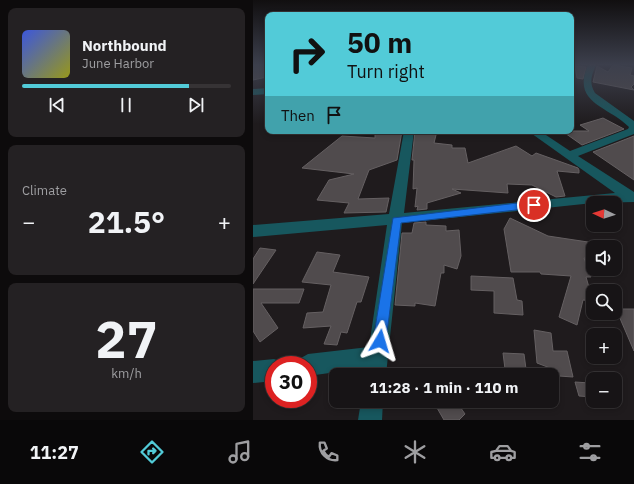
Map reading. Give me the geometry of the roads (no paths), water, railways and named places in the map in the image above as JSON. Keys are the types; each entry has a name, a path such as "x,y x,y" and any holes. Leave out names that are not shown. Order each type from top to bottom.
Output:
{"street":[{"path":"570,155 629,132 634,127 629,120 593,98 586,90 586,85"},
{"path":"253,92 265,91"},
{"path":"317,365 377,365 397,220 405,148 408,134"},
{"path":"538,134 632,198"},
{"path":"253,232 397,220 518,206 632,198"},
{"path":"253,372 265,371"},
{"path":"369,420 371,408"}]}
